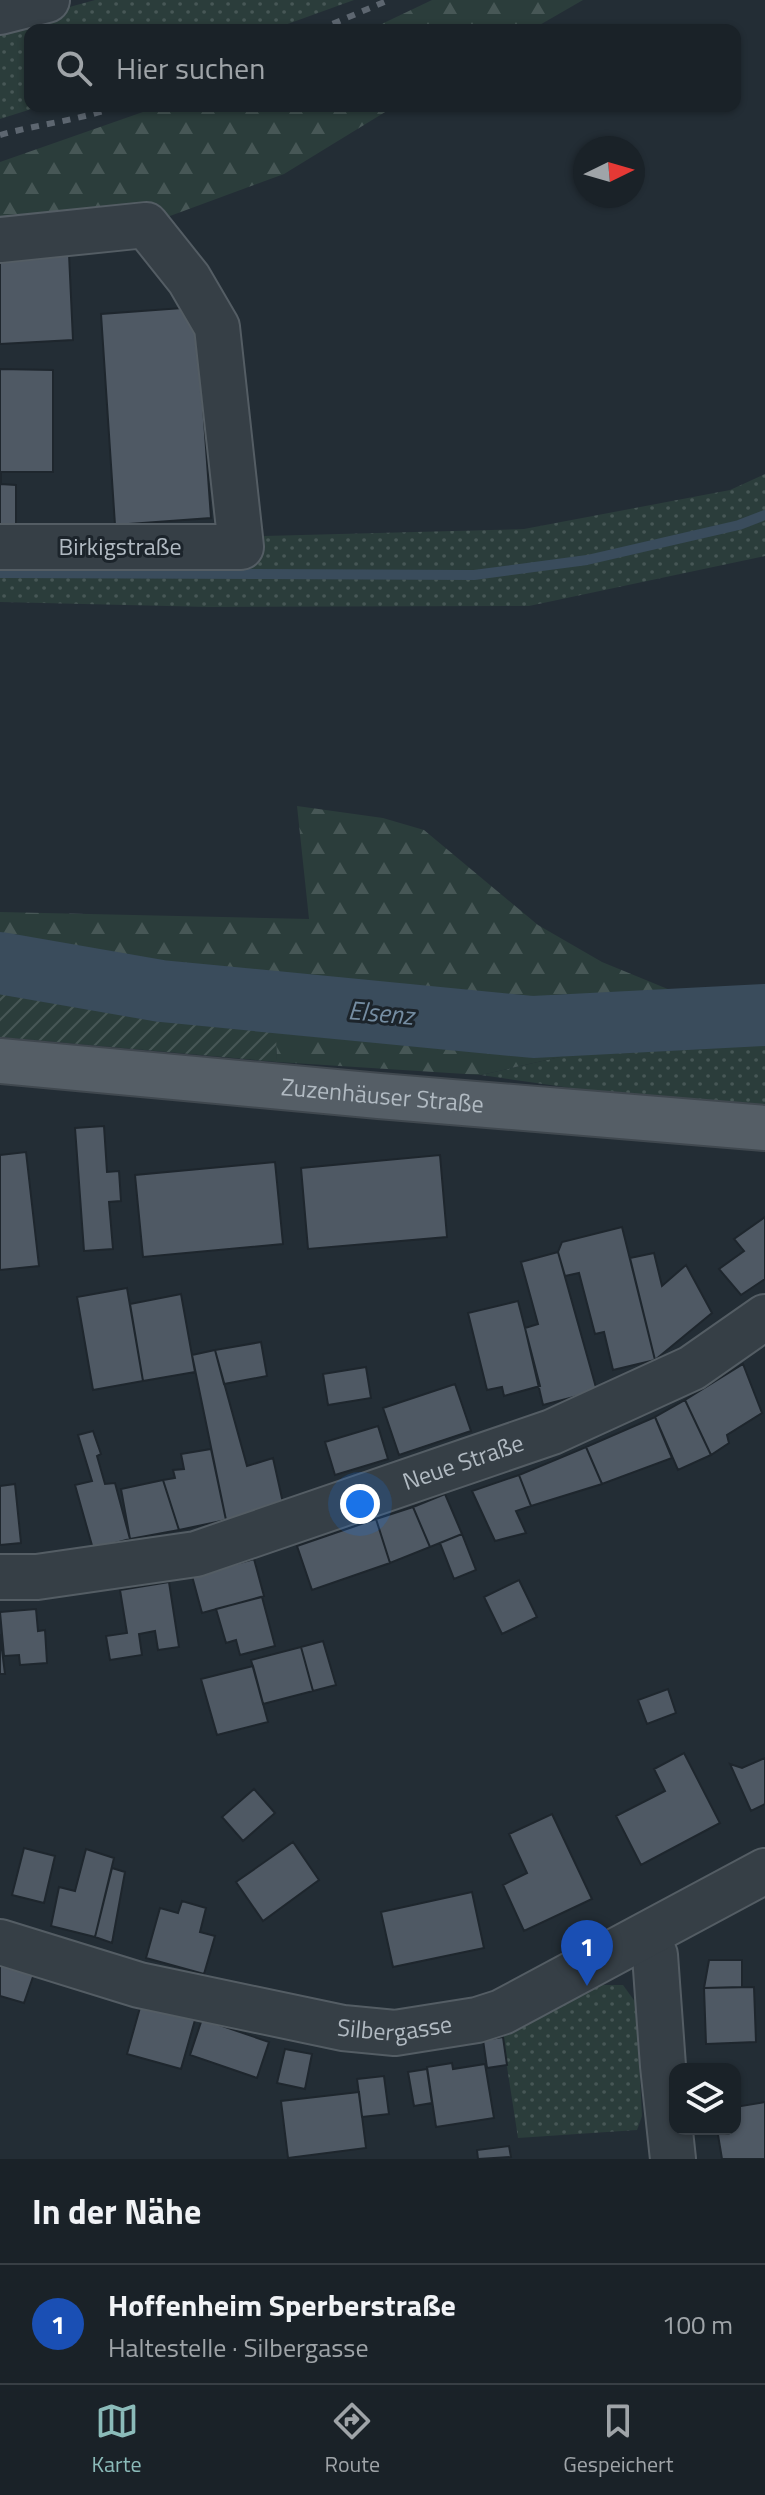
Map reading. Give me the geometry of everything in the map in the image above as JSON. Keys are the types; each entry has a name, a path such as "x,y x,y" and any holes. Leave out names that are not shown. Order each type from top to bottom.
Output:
{"main road":[{"name":"Zuzenhäuser Straße","path":"0,1061 765,1128"}],"street":[{"path":"0,12 47,0"},
{"name":"Birkigstraße","path":"0,240 146,225 189,279 217,327 241,547 0,547"},
{"name":"Neue Straße","path":"0,1577 37,1577 196,1554 552,1432 692,1368 765,1317"},
{"name":"Silbergasse","path":"0,1942 139,1985 343,2028 395,2033 477,2020 502,2012 765,1871"},
{"path":"646,1936 655,1955 673,2159"}],"green space":[{"path":"95,0 354,0 288,24 24,24 24,111 0,119 0,26"},
{"path":"432,0 583,0 541,24 382,24"},
{"path":"143,112 385,112 284,174 151,223 0,235 0,162"},
{"path":"765,474 765,556 529,606 209,607 0,602 0,536 230,537 524,529 730,490"},
{"path":"297,806 383,818 424,830 538,925 602,962 714,1008 765,1005 765,1037 644,1038 481,1075 277,1062 274,1008 0,969 0,912 309,919"},
{"path":"0,969 275,1008 277,1062 0,1037"},
{"path":"765,1037 765,1105 655,1100 481,1075 644,1038"},
{"path":"596,1985 623,1985 636,2003 642,2116 637,2130 518,2138 501,2028"}],"building":[{"path":"69,254 73,340 0,344 0,257"},
{"path":"196,307 211,518 115,525 101,314"},
{"path":"0,369 53,370 53,472 1,472 1,484 16,485 16,538 0,538"},
{"path":"104,1126 107,1172 119,1171 121,1201 109,1202 113,1249 84,1251 75,1128"},
{"path":"26,1152 39,1266 0,1270 0,1155"},
{"path":"440,1155 447,1237 308,1249 301,1168"},
{"path":"275,1162 283,1244 143,1257 135,1175"},
{"path":"765,1217 765,1279 741,1295 719,1269 744,1251 734,1239"},
{"path":"622,1227 655,1360 613,1370 604,1332 595,1334 579,1273 565,1276 558,1252 562,1242"},
{"path":"558,1252 597,1391 543,1405 525,1328 538,1324 521,1262"},
{"path":"654,1253 662,1286 686,1265 712,1313 655,1360 630,1258"},
{"path":"127,1288 143,1381 93,1390 77,1297"},
{"path":"181,1294 195,1372 143,1381 130,1304"},
{"path":"518,1301 540,1386 504,1396 502,1387 487,1390 468,1313"},
{"path":"261,1342 267,1376 224,1384 215,1350"},
{"path":"215,1350 247,1466 273,1458 283,1503 226,1520 192,1355"},
{"path":"743,1364 762,1413 727,1435 729,1443 711,1455 685,1400"},
{"path":"366,1367 371,1398 328,1405 323,1374"},
{"path":"455,1384 471,1431 399,1455 383,1408"},
{"path":"685,1400 711,1455 678,1470 655,1417"},
{"path":"655,1417 672,1458 602,1484 586,1447"},
{"path":"378,1426 388,1459 335,1475 325,1442"},
{"path":"93,1431 101,1454 97,1456 105,1484 115,1483 130,1539 93,1549 75,1485 92,1481 78,1435"},
{"path":"586,1447 602,1484 531,1506 519,1475"},
{"path":"211,1449 226,1520 179,1530 163,1480 175,1478 173,1470 184,1469 181,1454"},
{"path":"519,1475 531,1506 516,1511 526,1533 495,1541 472,1491"},
{"path":"163,1480 179,1530 130,1539 121,1489"},
{"path":"15,1484 21,1543 0,1545 0,1486"},
{"path":"445,1494 462,1534 430,1547 413,1507"},
{"path":"413,1507 430,1547 390,1563 376,1519"},
{"path":"376,1519 390,1563 312,1590 297,1546"},
{"path":"462,1534 476,1570 454,1579 440,1543"},
{"path":"254,1559 264,1596 202,1613 192,1576"},
{"path":"519,1580 537,1617 502,1634 484,1597"},
{"path":"169,1582 179,1647 158,1650 155,1631 139,1634 142,1655 110,1660 106,1636 127,1633 120,1590"},
{"path":"262,1597 275,1646 240,1655 236,1640 226,1643 216,1609"},
{"path":"36,1609 38,1631 45,1630 47,1663 20,1665 19,1655 4,1656 0,1612"},
{"path":"0,1634 5,1674 0,1674"},
{"path":"323,1641 336,1685 313,1691 301,1647"},
{"path":"301,1647 313,1691 263,1704 251,1660"},
{"path":"253,1666 268,1722 217,1735 201,1679"},
{"path":"668,1689 676,1713 647,1724 638,1700"},
{"path":"684,1753 720,1823 641,1865 616,1816 665,1791 654,1769"},
{"path":"765,1758 765,1804 751,1811 730,1764 742,1768"},
{"path":"254,1789 275,1813 243,1841 222,1817"},
{"path":"552,1814 592,1899 524,1931 503,1885 527,1873 509,1834"},
{"path":"293,1842 319,1880 263,1921 236,1882"},
{"path":"24,1848 55,1856 44,1903 12,1895"},
{"path":"86,1849 114,1858 95,1937 51,1926 59,1887 75,1891"},
{"path":"112,1868 125,1872 112,1943 95,1937"},
{"path":"472,1892 484,1948 393,1967 381,1912"},
{"path":"182,1901 206,1908 200,1932 215,1936 204,1974 146,1958 160,1908 178,1913"},
{"path":"709,1960 742,1960 742,1987 704,1988"},
{"path":"0,1961 35,1971 24,2003 0,1996"},
{"path":"754,1987 756,2042 706,2044 704,1988"},
{"path":"141,2004 195,2020 181,2069 127,2054"},
{"path":"202,2019 269,2042 257,2078 190,2055"},
{"path":"503,2037 507,2065 487,2068 483,2040"},
{"path":"285,2049 312,2054 305,2089 277,2083"},
{"path":"452,2063 453,2069 485,2064 494,2118 436,2127 427,2067"},
{"path":"427,2069 432,2103 414,2106 408,2072"},
{"path":"384,2076 389,2114 362,2117 357,2079"},
{"path":"359,2092 366,2148 288,2158 281,2101"},
{"path":"765,2102 765,2159 722,2159 718,2135 741,2135 741,2106"},
{"path":"509,2146 511,2157 478,2159 477,2150"}],"waterway":[{"path":"0,573 474,575 587,560 739,525 765,515"},
{"name":"Elsenz","path":"0,963 161,991 533,1027 765,1015"}],"railway":[{"path":"332,24 389,0"},
{"path":"0,135 99,112"}],"place":[{"name":"Hoffenheim Sperberstraße","path":"587,1986"}]}
